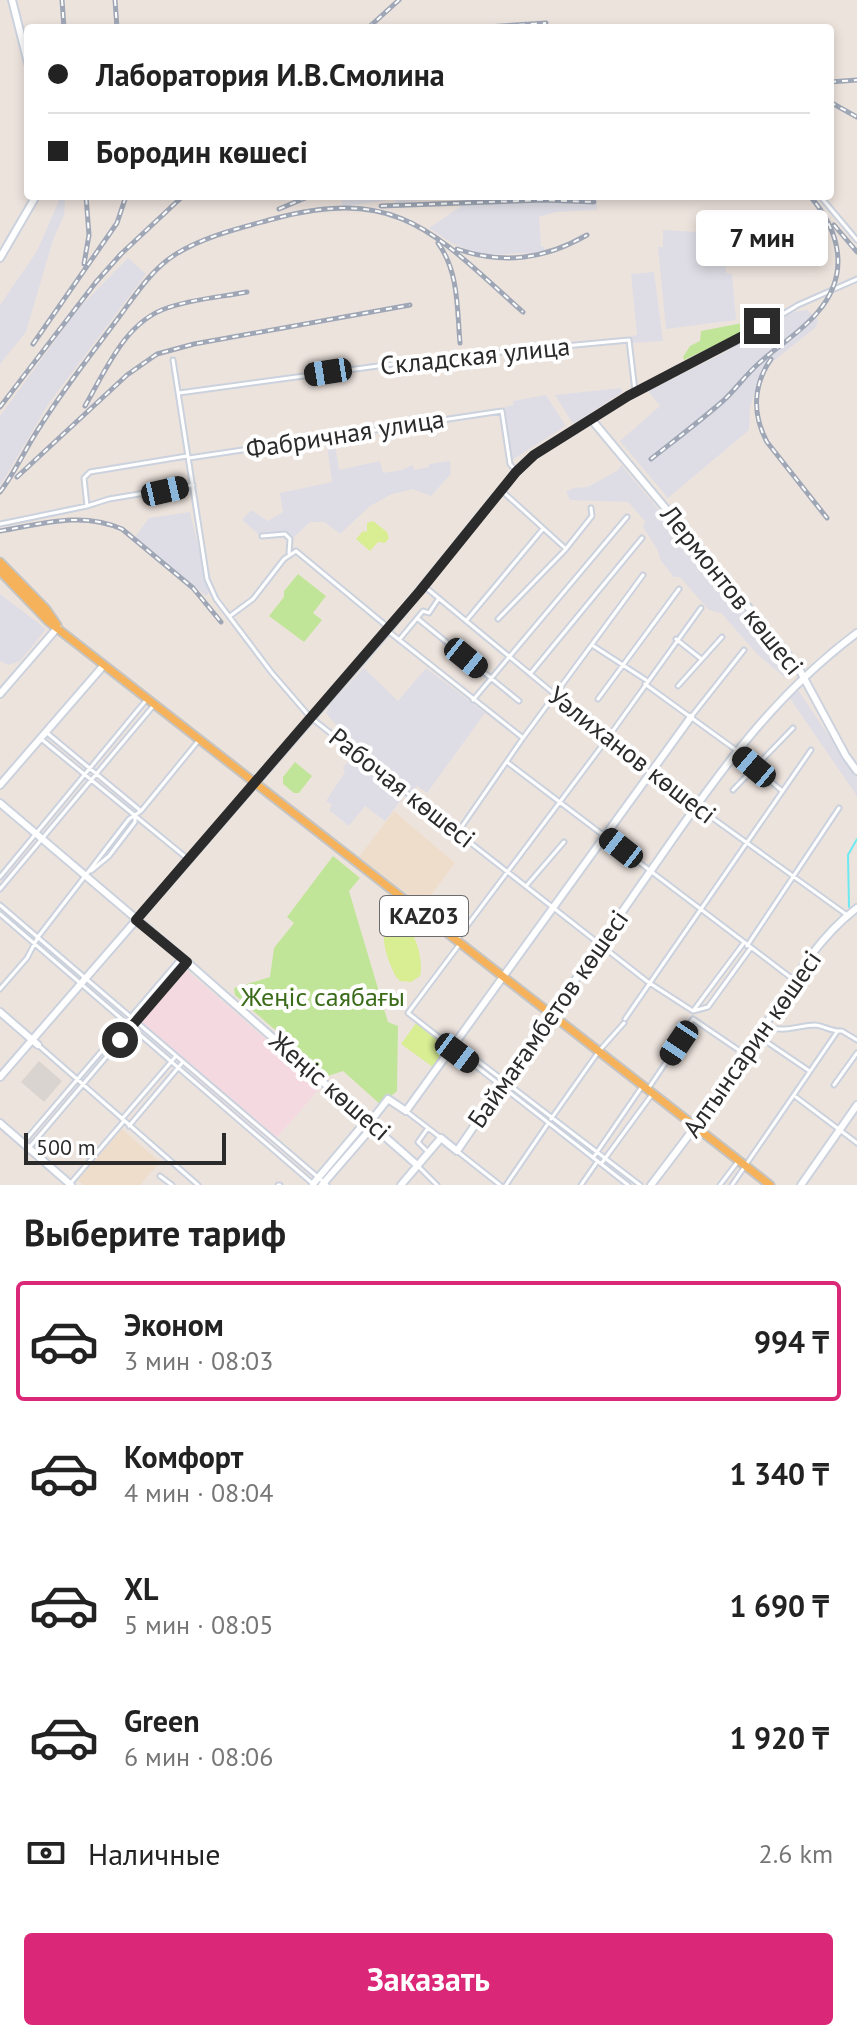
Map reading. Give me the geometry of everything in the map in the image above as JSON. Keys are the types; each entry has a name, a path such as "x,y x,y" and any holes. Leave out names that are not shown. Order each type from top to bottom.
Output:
{"main road":[{"name":"KАZ03","path":"0,562 46,609 58,627"},
{"name":"KАZ03","path":"0,571 41,614 104,665 770,1185"}],"street":[{"path":"12,0 24,47"},
{"path":"0,258 34,200"},
{"path":"823,200 857,240"},
{"path":"0,1077 34,1042 83,981 388,629 516,472 534,455 635,391 737,342 798,305 857,279"},
{"name":"Складская улица","path":"179,393 416,361 629,340 635,391"},
{"name":"Рабочая көшесі","path":"173,360 207,579 216,599 272,673 310,717 746,1055"},
{"name":"Фабричная улица","path":"87,506 84,478 90,472 502,411 510,464 516,472"},
{"name":"Лермонтов көшесі","path":"591,419 804,676 857,771"},
{"path":"0,524 109,499 193,485"},
{"path":"501,490 566,549"},
{"path":"498,619 566,549 592,516 591,508"},
{"path":"473,700 627,517"},
{"path":"466,621 542,530"},
{"path":"262,536 285,534 295,551 399,640 523,738"},
{"path":"530,674 642,538"},
{"path":"289,554 290,539"},
{"path":"230,616 253,599 289,554 295,551"},
{"path":"458,832 643,575"},
{"name":"Уәлиханов көшесі","path":"424,586 650,773 847,915"},
{"path":"598,699 679,589"},
{"path":"399,640 424,610 429,613 439,598"},
{"path":"628,1185 548,1124 454,1045 408,1013 508,870 701,608"},
{"path":"417,618 519,701"},
{"path":"0,694 58,627"},
{"name":"Баймағамбетов көшесі","path":"457,1151 736,750 804,676 857,633"},
{"path":"678,686 722,637"},
{"path":"676,639 700,658"},
{"path":"592,645 736,750 782,792"},
{"path":"406,1111 604,835 744,650"},
{"path":"0,785 104,665"},
{"path":"0,889 84,775 151,702"},
{"path":"0,877 92,781 151,702"},
{"path":"733,790 793,728"},
{"path":"46,732 141,811"},
{"path":"40,738 188,859"},
{"path":"0,989 27,958 38,937 87,875 109,856 135,822 135,817 199,740"},
{"path":"506,1185 551,1117 625,1021 648,982 811,750"},
{"path":"507,762 794,980"},
{"name":"Жеңіс көшесі","path":"0,803 370,1122 437,1185"},
{"path":"693,1015 708,1007 839,808"},
{"path":"527,885 564,842"},
{"path":"0,905 38,937 131,1027 319,1183"},
{"name":"Алтынсарин көшесі","path":"651,1185 746,1055 794,980 836,923 857,908"},
{"path":"0,914 136,1021 319,1183"},
{"path":"597,1161 605,1158 679,1043 678,1037 747,946"},
{"path":"26,1146 97,1056 184,960"},
{"path":"26,1146 56,1116 184,960"},
{"path":"0,1014 198,1185"},
{"path":"773,1028 781,1030 817,1025 842,1031 857,1040"},
{"path":"732,1185 837,1032"},
{"path":"758,1036 808,1071"},
{"path":"834,1085 857,1053"},
{"path":"97,1056 102,1061"},
{"path":"0,1123 70,1185 176,1056"},
{"path":"129,1126 183,1062"},
{"path":"503,1084 640,1185"},
{"path":"581,1185 597,1161 598,1152 648,1089"},
{"path":"795,1096 857,1143"},
{"path":"319,1183 388,1099 500,1185"},
{"path":"801,1185 857,1105"},
{"path":"50,1112 56,1116"},
{"path":"428,1128 418,1142 428,1153"},
{"name":"Баймағамбетов көшесі","path":"401,1185 441,1138"},
{"path":"720,1185 739,1160"},
{"path":"160,1176 172,1185"}],"shaded area":[{"path":"59,200 65,200 64,215 53,240 26,332 0,364 0,305 37,251"},
{"path":"341,200 388,200 342,207"},
{"path":"395,200 423,200 396,203"},
{"path":"463,200 596,200 597,210 556,212 539,217 541,246 545,252 484,255 453,244 429,228 463,205"},
{"path":"699,229 724,229 726,273 732,274 736,320 666,329 658,247 663,247 663,230 697,232"},
{"path":"128,258 146,274 49,403 0,486 0,416 78,309"},
{"path":"654,272 663,341 632,343 631,336 637,335 631,274"},
{"path":"807,310 818,320 816,327 761,371 750,408 749,430 668,498 620,441 660,406 648,391 737,346 793,312"},
{"path":"621,388 623,392 573,424 555,395"},
{"path":"546,395 566,426 512,460 505,407 513,405 513,401"},
{"path":"334,438 339,470 380,461 383,473 413,465 414,470 450,461 451,474 431,496 413,489 392,494 370,506 340,534 324,522 310,522 292,539 283,532 258,534 242,520 251,510 268,521 283,512 280,493 332,482 326,439"},
{"path":"621,465 773,645 769,649 789,673 784,677 757,654 721,613 709,610 680,577 674,577 661,561 643,527 645,521 628,502 570,500 566,492 588,487 618,470"},
{"path":"190,512 209,593 206,596 135,537 149,518"},
{"path":"0,594 46,629 20,661 8,665 0,661"},
{"path":"364,668 398,701 426,668 485,713 427,793 417,786 385,821 365,806 349,826 329,810 332,805 326,801 345,772 343,767 359,749 345,737 348,732 338,727 326,713 331,703"},
{"path":"798,690 857,777 857,796 789,697"},
{"path":"394,811 455,863 423,906 359,857"},
{"path":"184,968 321,1087 275,1140 139,1020"},
{"path":"39,1061 62,1081 44,1102 21,1082"},
{"path":"122,1129 160,1162 140,1185 83,1185 78,1180"}],"green space":[{"path":"758,320 760,324 684,360 690,346 700,341 701,331"},
{"path":"373,521 387,532 389,538 385,543 378,542 370,551 356,539 363,531 367,532 367,523"},
{"path":"298,574 326,596 313,613 322,620 304,642 269,616"},
{"path":"295,762 312,776 299,793 294,793 283,784 283,777"},
{"name":"Жеңіс саябағы","path":"333,856 360,878 349,891 388,1022 398,1026 397,1091 381,1105 343,1071 328,1076 235,995 234,988 270,977 274,948 294,923 287,917"},
{"path":"399,920 410,929 419,953 420,976 411,982 400,981 396,977 384,944 386,928"},
{"path":"417,1022 449,1046 433,1067 401,1044"}],"waterway":[{"path":"849,907 848,855 857,839"}],"railway":[{"path":"62,0 64,24"},
{"path":"115,0 117,24"},
{"path":"372,24 399,0"},
{"path":"531,24 546,23"},
{"path":"834,82 857,80"},
{"path":"834,104 857,117"},
{"path":"84,264 89,235 86,200"},
{"path":"33,344 117,223 125,200"},
{"path":"0,407 96,282 179,200"},
{"path":"279,209 300,200"},
{"path":"381,206 545,200 594,202"},
{"path":"651,459 723,401 757,365 810,320 828,298 838,268 838,253 829,224 813,200"},
{"path":"0,492 60,397 145,282 176,254 223,233 316,210 353,208 384,213 438,239 523,312"},
{"path":"834,225 857,252"},
{"path":"457,249 491,257 524,257 556,250 587,235"},
{"path":"438,243 453,278 460,343"},
{"path":"85,406 118,349 139,324 152,315 186,302 247,292"},
{"path":"17,477 127,375 157,354 194,344 410,305"},
{"path":"771,359 758,389 757,410 762,431 767,442 827,518"},
{"path":"0,531 76,520 122,529 193,588 221,622"}],"route":[{"path":"120,1040 187,962 136,920 387,631 516,472 534,455 628,396 674,370 737,342 762,326"}]}
